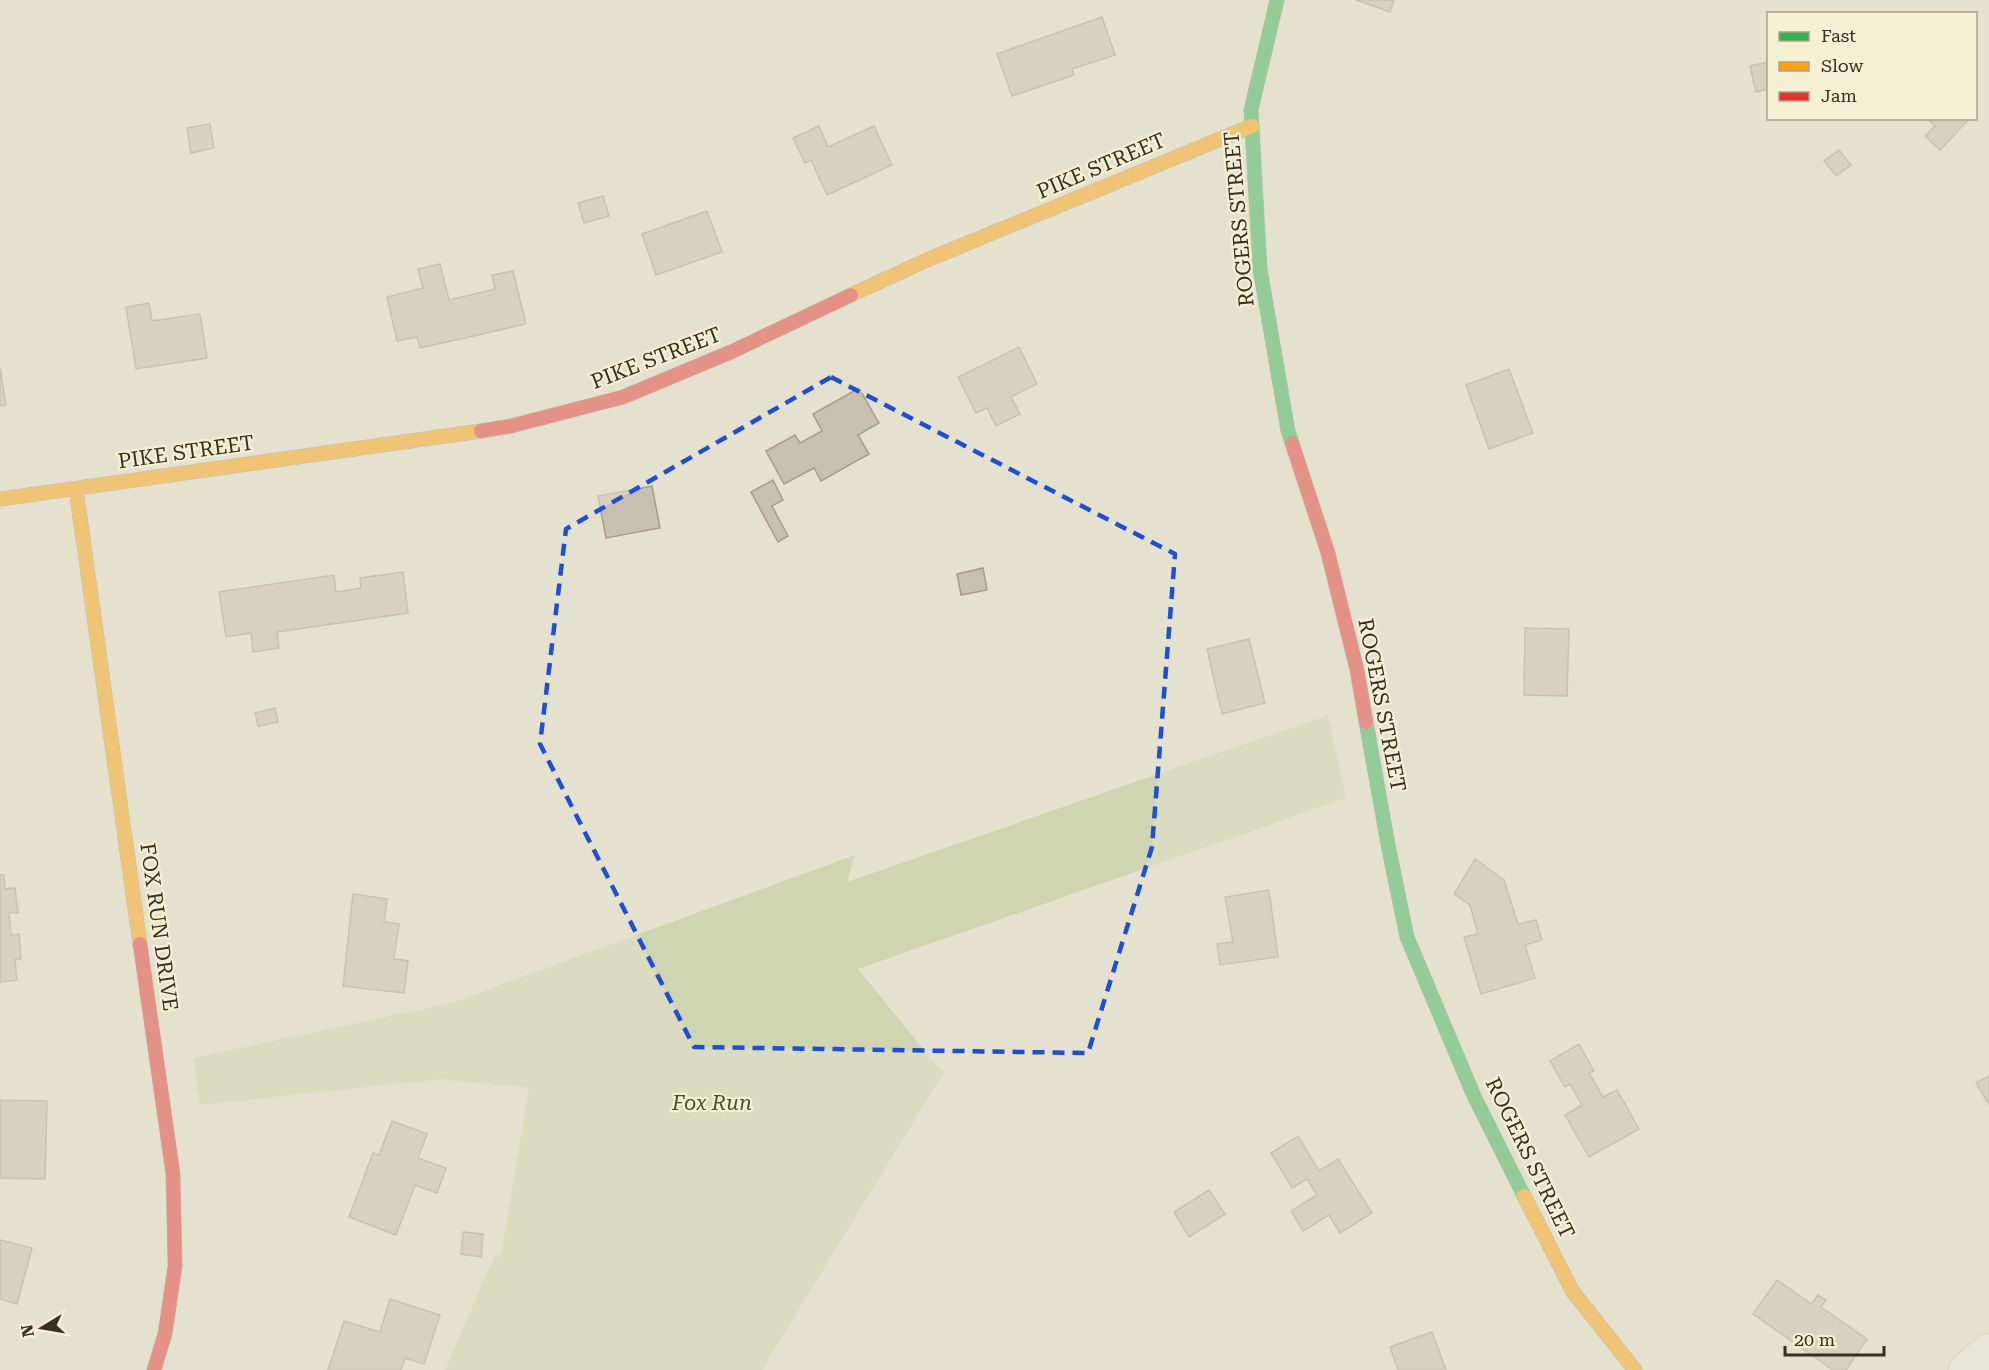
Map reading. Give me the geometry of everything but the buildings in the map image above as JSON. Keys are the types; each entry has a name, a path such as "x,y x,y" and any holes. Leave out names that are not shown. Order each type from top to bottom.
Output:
{"street":[{"name":"ROGERS STREET","path":"1277,0 1251,110 1260,269 1288,431 1328,553 1357,670 1407,937 1474,1096 1573,1292 1635,1370"},
{"name":"PIKE STREET","path":"0,499 511,426 623,397 731,352 927,260 1252,126"},
{"name":"FOX RUN DRIVE","path":"76,489 173,1174 175,1266 165,1334 154,1370"},
{"path":"1965,1370 1989,1350"}],"highlighted area":[{"path":"831,377 1175,554 1152,847 1088,1053 694,1047 540,744 566,529"}],"green space":[{"name":"Fox Run","path":"1328,715 1346,798 858,969 944,1072 762,1370 445,1370 494,1257 501,1257 529,1088 440,1079 200,1105 193,1058 451,1003 855,855 847,882"}],"traffic: fast":[{"path":"1277,0 1251,110 1260,269 1292,443"},
{"path":"1366,722 1407,937 1474,1096 1524,1196"}],"traffic: slow":[{"path":"851,295 927,260 1252,126"},
{"path":"0,499 481,431"},
{"path":"76,489 140,944"},
{"path":"1524,1196 1573,1292 1635,1370"}],"traffic: jam":[{"path":"481,431 511,426 623,397 731,352 851,295"},
{"path":"1292,443 1328,553 1357,670 1366,722"},
{"path":"140,944 173,1174 175,1266 165,1334 154,1370"}]}
